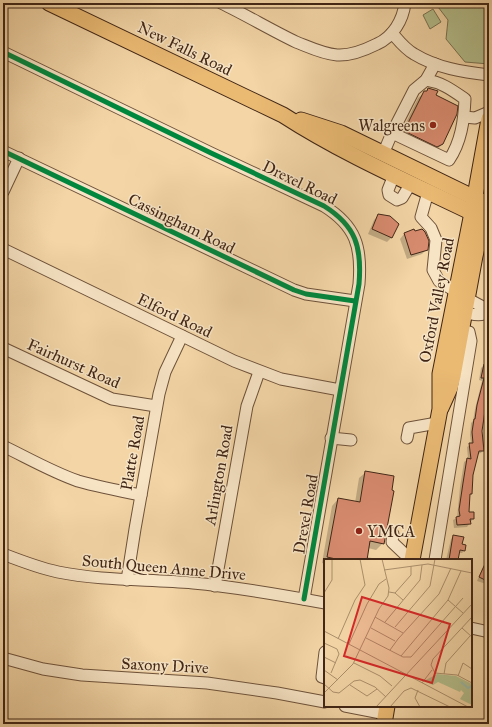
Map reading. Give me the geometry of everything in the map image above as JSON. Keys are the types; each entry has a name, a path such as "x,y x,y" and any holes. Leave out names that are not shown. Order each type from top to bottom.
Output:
{"main road":[{"name":"New Falls Road","path":"49,3 283,115 308,131 428,192 484,208"},
{"name":"New Falls Road","path":"283,115 341,133 484,208"},
{"path":"484,208 489,119"},
{"name":"Oxford Valley Road","path":"439,416 450,388 461,331 462,301 460,270 484,208"},
{"name":"Oxford Valley Road","path":"411,559 439,416 440,374 475,256 484,208"}],"street":[{"path":"221,3 308,47 326,53 344,55 359,52 382,42 392,33 403,14 405,3"},
{"path":"392,33 414,54 435,64 460,71 489,75"},
{"name":"Drexel Road","path":"3,52 324,206 337,214 352,232 357,247 359,274 304,599"},
{"path":"383,154 414,90 426,80 435,64"},
{"path":"392,133 449,160 455,151 464,117 465,99 453,90 436,82 426,80"},
{"path":"464,117 475,118 489,112"},
{"name":"Cassingham Road","path":"3,151 288,288 306,294 355,301"},
{"path":"3,192 19,158"},
{"path":"394,175 388,190 389,195 397,200 402,198 411,183"},
{"path":"428,192 421,217 431,228 436,240 433,270 439,281 462,301 473,314 488,311"},
{"name":"Elford Road","path":"3,249 259,372 281,380 340,390"},
{"path":"460,270 463,283 459,308 460,310 462,301"},
{"path":"435,559 471,341 469,332 461,331"},
{"name":"Platte Road","path":"127,580 156,406 165,372 182,336"},
{"name":"Fairhurst Road","path":"3,348 106,397 127,402 156,406"},
{"name":"Arlington Road","path":"215,586 247,406 259,372"},
{"path":"408,433 439,416"},
{"path":"331,438 351,440"},
{"path":"3,446 58,473 77,480 116,490 141,494"},
{"path":"393,538 410,559"},
{"name":"South Queen Anne Drive","path":"3,554 25,563 59,572 83,576 193,583 324,603"},
{"path":"472,628 489,632"},
{"name":"Saxony Drive","path":"3,658 43,669 82,675 207,683 277,693 324,702"},
{"path":"324,660 322,677 324,678"},
{"path":"350,707 386,715"}],"green space":[{"path":"435,3 489,3 489,64 465,62 446,39 448,20"},
{"path":"433,9 441,22 430,29 423,15"}],"building":[{"path":"428,88 438,91 436,95 458,106 457,114 443,144 437,147 404,131 424,91 427,91"},
{"path":"378,214 390,216 399,224 392,238 372,229"},
{"path":"414,229 415,231 422,229 425,232 429,241 428,250 411,255 404,233"},
{"path":"484,364 489,365 489,400 488,404 486,404 482,431 484,451 479,451 473,475 472,494 470,494 469,512 474,512 474,519 470,519 471,524 457,525 456,517 460,516 459,510 467,458 471,459 469,443 473,443 472,432 484,378 481,378"},
{"path":"365,471 394,476 392,490 394,491 384,544 370,541 367,559 336,559 327,557 338,498 360,502"},
{"path":"453,535 464,537 462,544 466,545 465,551 460,550 458,559 449,559"},
{"path":"489,555 489,582 479,577"}],"cycle path":[{"path":"3,52 324,206 343,221 355,239 359,259 359,284 304,599"},
{"path":"3,151 294,290 306,294 355,301"}],"place":[{"name":"Walgreens","path":"433,125"},
{"name":"YMCA","path":"359,531"}]}
